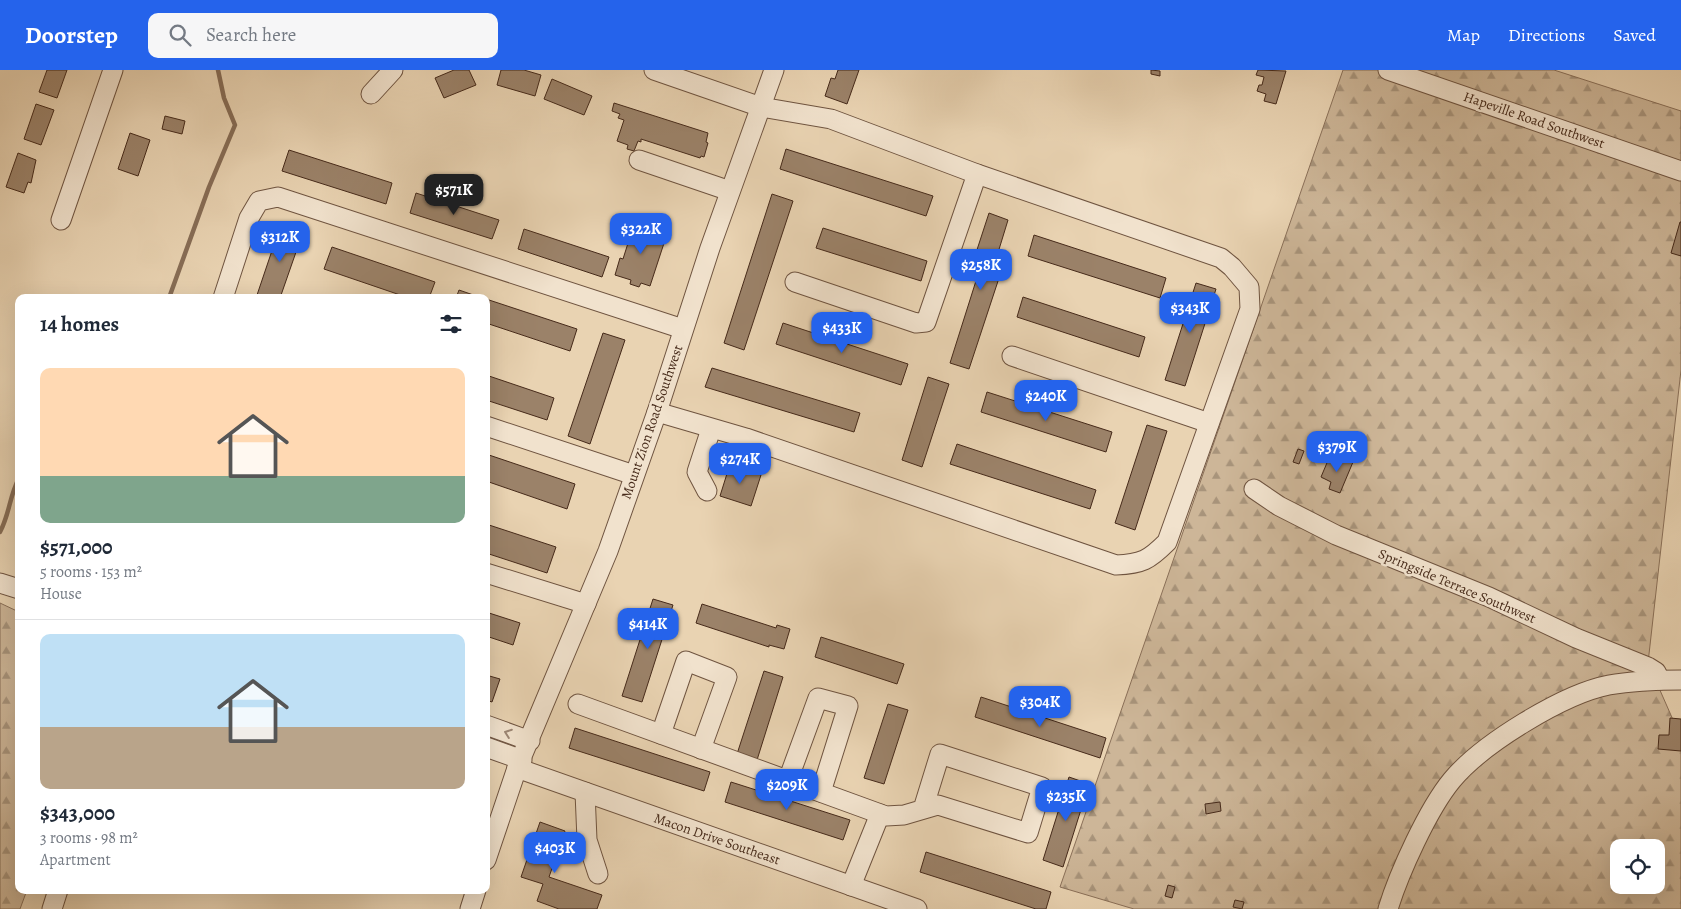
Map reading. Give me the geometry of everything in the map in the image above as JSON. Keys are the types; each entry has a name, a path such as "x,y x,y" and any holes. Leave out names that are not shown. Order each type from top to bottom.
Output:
{"street":[{"path":"61,220 113,70"},
{"path":"371,94 393,70"},
{"path":"654,70 761,107 831,119 977,174 1221,258 1232,267 1249,287 1250,309 1167,542 1153,556 1138,564 1116,565 746,438 657,412"},
{"name":"Mount Zion Road Southwest","path":"490,834 493,815 520,764 608,551 657,412 730,191 774,70"},
{"name":"Hapeville Road Southwest","path":"1388,70 1681,171"},
{"path":"639,160 730,191"},
{"path":"795,282 916,323 926,322 977,174"},
{"path":"224,294 249,218 260,201 278,197 683,329"},
{"path":"1012,356 1209,423"},
{"path":"490,427 634,475"},
{"path":"707,491 697,472 711,429"},
{"name":"Springside Terrace Southwest","path":"1254,489 1279,506 1336,535 1489,597 1576,638 1648,666 1656,672 1660,680"},
{"path":"490,574 586,604"},
{"path":"0,583 15,588"},
{"path":"661,734 686,661 727,677 701,749"},
{"path":"1388,909 1393,892 1434,807 1452,780 1469,763 1504,736 1562,701 1608,685 1681,680"},
{"path":"788,780 818,698 848,706 821,792"},
{"path":"578,704 886,816 904,815 923,809 938,804 1028,833 1042,787 940,754 923,809"},
{"path":"490,726 530,741"},
{"name":"Macon Drive Southeast","path":"490,749 585,792 917,909"},
{"path":"585,792 587,840 598,874"},
{"path":"851,886 880,814"},
{"path":"52,909 57,894"},
{"path":"470,909 475,894"}],"green space":[{"path":"1343,70 1554,70 1681,111 1681,370 1648,663 1681,738 1681,909 1134,909 1060,887"},
{"path":"0,603 15,610 15,894 26,894 20,909 0,909"}],"building":[{"path":"47,70 67,70 57,98 39,92"},
{"path":"454,70 469,70 476,85 444,98 435,78"},
{"path":"501,70 524,70 541,75 535,96 497,85"},
{"path":"838,70 859,70 847,104 825,96 831,78 835,79"},
{"path":"1151,70 1160,71 1160,76 1151,74"},
{"path":"1258,70 1286,71 1276,104 1264,101 1266,94 1257,91 1259,85 1262,85 1264,77 1256,75"},
{"path":"552,79 592,96 584,115 544,99"},
{"path":"614,103 708,133 706,142 708,143 704,157 701,156 700,158 641,139 641,142 638,141 634,151 627,149 628,145 617,141 624,120 618,118 620,114 612,111"},
{"path":"36,104 54,110 41,145 24,139"},
{"path":"165,116 185,121 182,134 162,129"},
{"path":"130,133 150,140 138,176 118,169"},
{"path":"786,149 933,196 926,216 780,169"},
{"path":"289,150 392,183 386,204 282,171"},
{"path":"18,153 36,160 31,183 28,182 24,193 6,187"},
{"path":"416,193 499,220 492,239 410,213"},
{"path":"772,194 793,201 744,350 724,343"},
{"path":"989,213 1008,220 993,269 1001,272 969,369 950,363 981,265 973,262"},
{"path":"1681,222 1681,256 1671,253"},
{"path":"633,223 667,234 650,286 641,283 639,287 630,284 631,280 615,275 620,258 623,259 629,240 626,239"},
{"path":"281,224 303,232 281,294 257,294"},
{"path":"823,228 927,261 921,281 816,248"},
{"path":"524,229 609,257 602,277 518,249"},
{"path":"1034,235 1166,278 1160,298 1028,256"},
{"path":"332,247 435,282 430,294 397,294 324,269"},
{"path":"1196,283 1216,289 1185,386 1165,380"},
{"path":"459,290 470,294 458,294"},
{"path":"1023,297 1145,337 1139,357 1017,317"},
{"path":"490,300 577,329 570,351 490,324"},
{"path":"783,323 908,364 901,385 776,344"},
{"path":"603,333 625,340 590,444 568,436"},
{"path":"712,368 860,413 854,432 705,387"},
{"path":"490,376 554,398 547,420 490,401"},
{"path":"928,377 949,384 922,467 902,460"},
{"path":"987,392 1112,432 1106,452 981,412"},
{"path":"1147,425 1167,431 1135,530 1115,523"},
{"path":"957,444 1096,490 1090,509 950,464"},
{"path":"1298,449 1304,451 1299,464 1293,462"},
{"path":"490,455 575,484 567,509 490,482"},
{"path":"1341,457 1353,462 1340,493 1329,489 1331,482 1321,477 1329,458 1338,462"},
{"path":"730,464 761,475 751,506 720,496"},
{"path":"490,525 556,547 547,573 490,554"},
{"path":"653,599 673,605 642,702 622,696"},
{"path":"702,604 776,628 777,625 790,629 784,649 769,645 769,647 696,623"},
{"path":"490,613 520,623 513,645 490,637"},
{"path":"821,637 904,664 897,684 815,657"},
{"path":"764,671 783,677 757,760 737,754"},
{"path":"490,676 500,679 492,702 490,701"},
{"path":"981,697 1106,738 1100,758 975,717"},
{"path":"888,704 908,710 884,784 864,778"},
{"path":"1670,718 1681,719 1681,751 1658,749 1659,735 1669,735"},
{"path":"575,728 710,772 704,791 569,748"},
{"path":"1069,777 1089,784 1063,867 1043,860"},
{"path":"731,782 850,820 843,840 725,802"},
{"path":"1220,802 1221,811 1206,814 1205,804"},
{"path":"540,822 565,831 549,877 602,895 597,909 559,909 537,901 543,884 521,877"},
{"path":"926,852 1051,892 1046,909 1036,909 920,872"},
{"path":"1168,885 1175,887 1172,898 1165,896"},
{"path":"1235,900 1244,902 1242,909 1233,907"}],"waterway":[{"path":"170,294 209,187 235,125 224,98 218,70"},
{"path":"0,532 15,487"}]}
